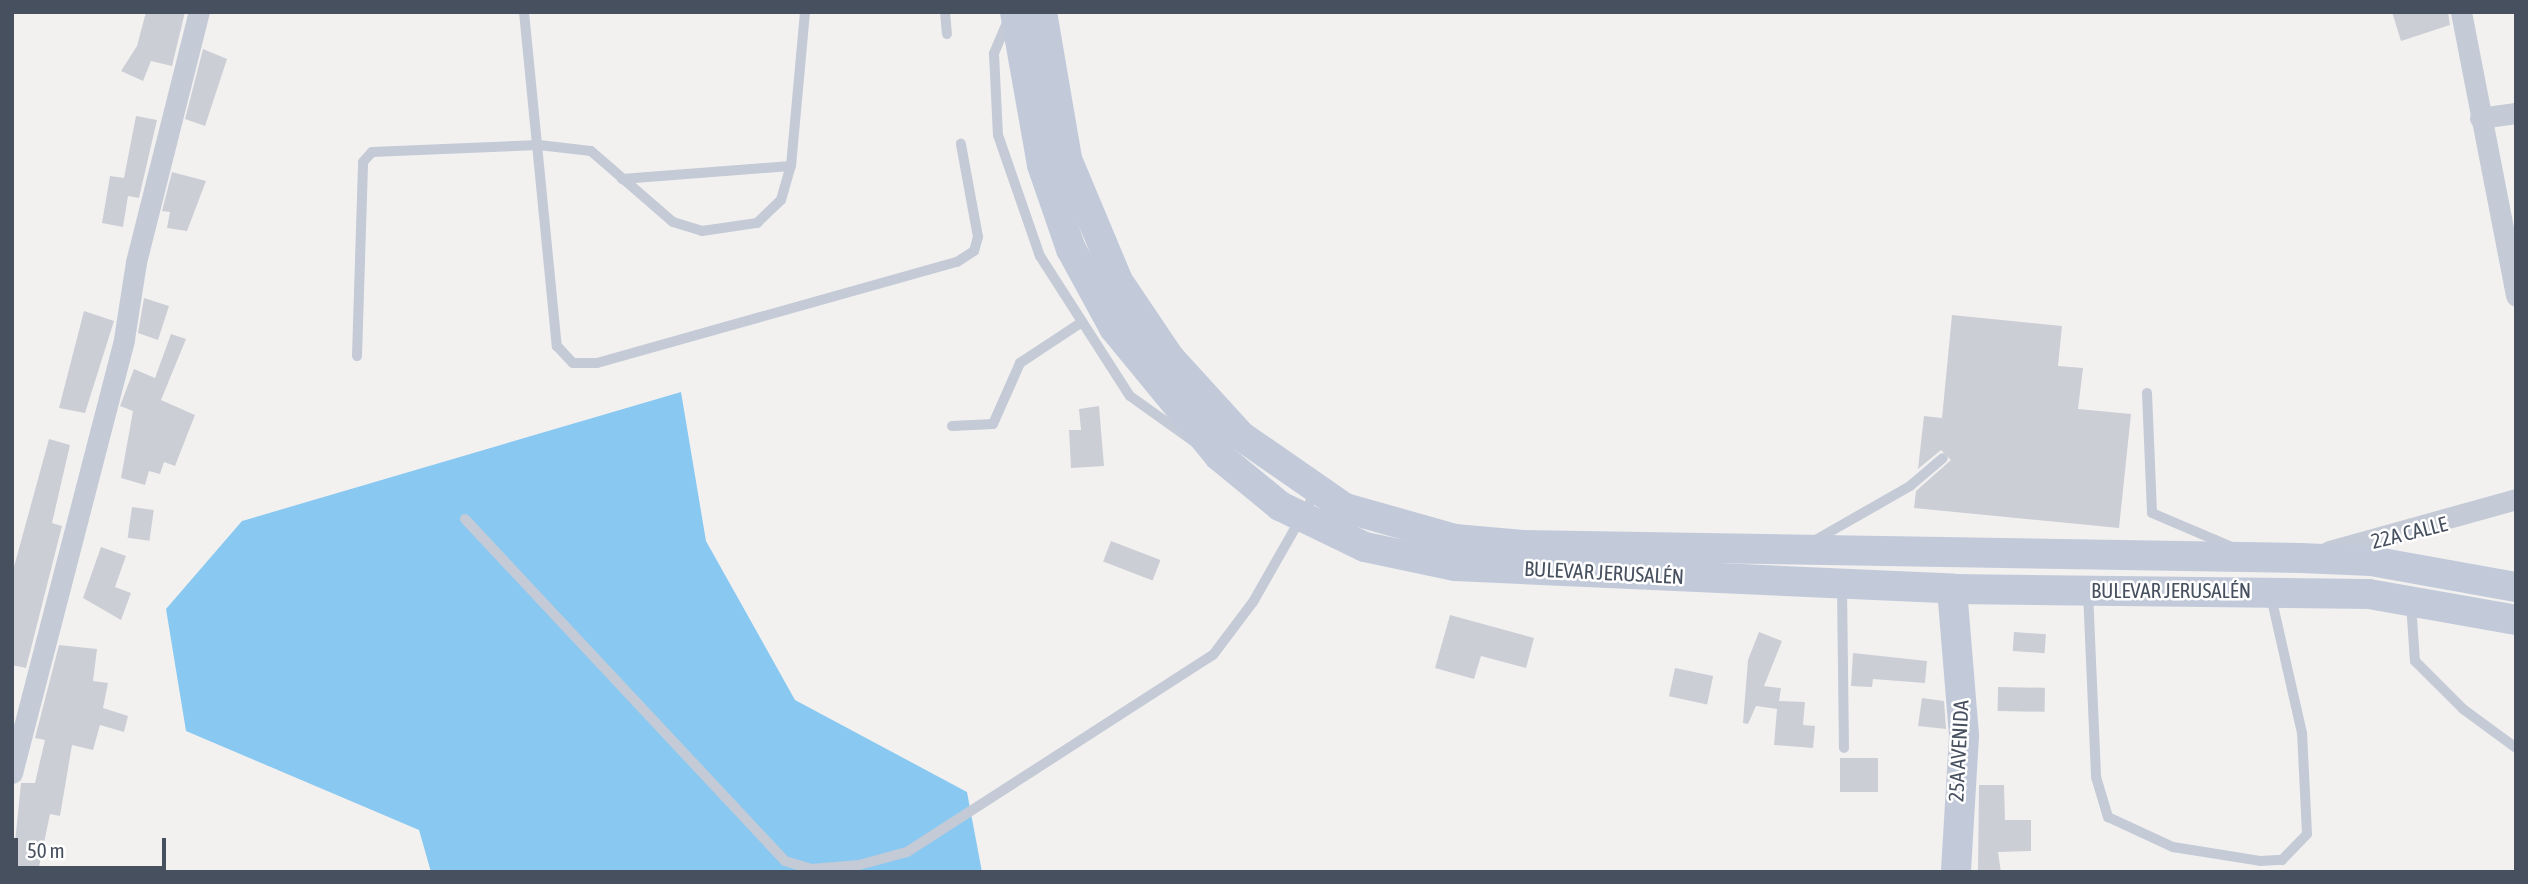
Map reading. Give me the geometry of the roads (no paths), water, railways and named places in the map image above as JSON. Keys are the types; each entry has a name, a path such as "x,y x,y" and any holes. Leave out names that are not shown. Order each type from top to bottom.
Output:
{"main road":[{"name":"BULEVAR JERUSALÉN","path":"1013,12 1033,130 1071,249 1114,328 1219,456 1301,517 1365,547 1455,566 1952,589 2270,590 2411,600 2516,620"},
{"name":"BULEVAR JERUSALÉN","path":"1042,12 1067,159 1118,281 1199,393 1241,436 1317,490 1357,512 1455,539 1797,550 2371,561 2516,587"},
{"name":"25A AVENIDA","path":"1952,589 1964,736 1952,845 1956,872"}],"street":[{"path":"12,774 124,339 136,262 199,12"},
{"path":"2461,12 2516,296"},
{"path":"2480,118 2516,113"},
{"name":"22A CALLE","path":"2301,558 2516,499"}],"lane":[{"path":"524,12 557,346 573,363 597,363 957,262 974,251 978,237 961,144"},
{"path":"357,356 363,162 372,152 538,145 601,154 622,179 673,222 730,230 757,223 781,200 791,166 805,12"},
{"path":"945,12 947,34"},
{"path":"1013,12 994,54 998,135 1040,256 1079,324 1130,397 1175,435 1219,456"},
{"path":"622,179 791,166"},
{"path":"952,426 993,424 1020,363 1079,324"},
{"path":"2147,393 2152,513 2252,557"},
{"path":"1797,550 1910,486 1943,458"},
{"path":"465,519 785,861 811,869 859,865 907,852 1213,655 1227,641 1317,490"},
{"path":"1842,584 1844,748"},
{"path":"2088,589 2096,777 2108,817 2173,847 2260,862 2282,860 2307,834 2302,733 2270,590"},
{"path":"2411,600 2415,661 2463,709 2516,748"}],"water":[{"path":"681,392 706,541 795,700 967,792 982,872 431,872 419,830 186,731 166,609 242,521"}]}
